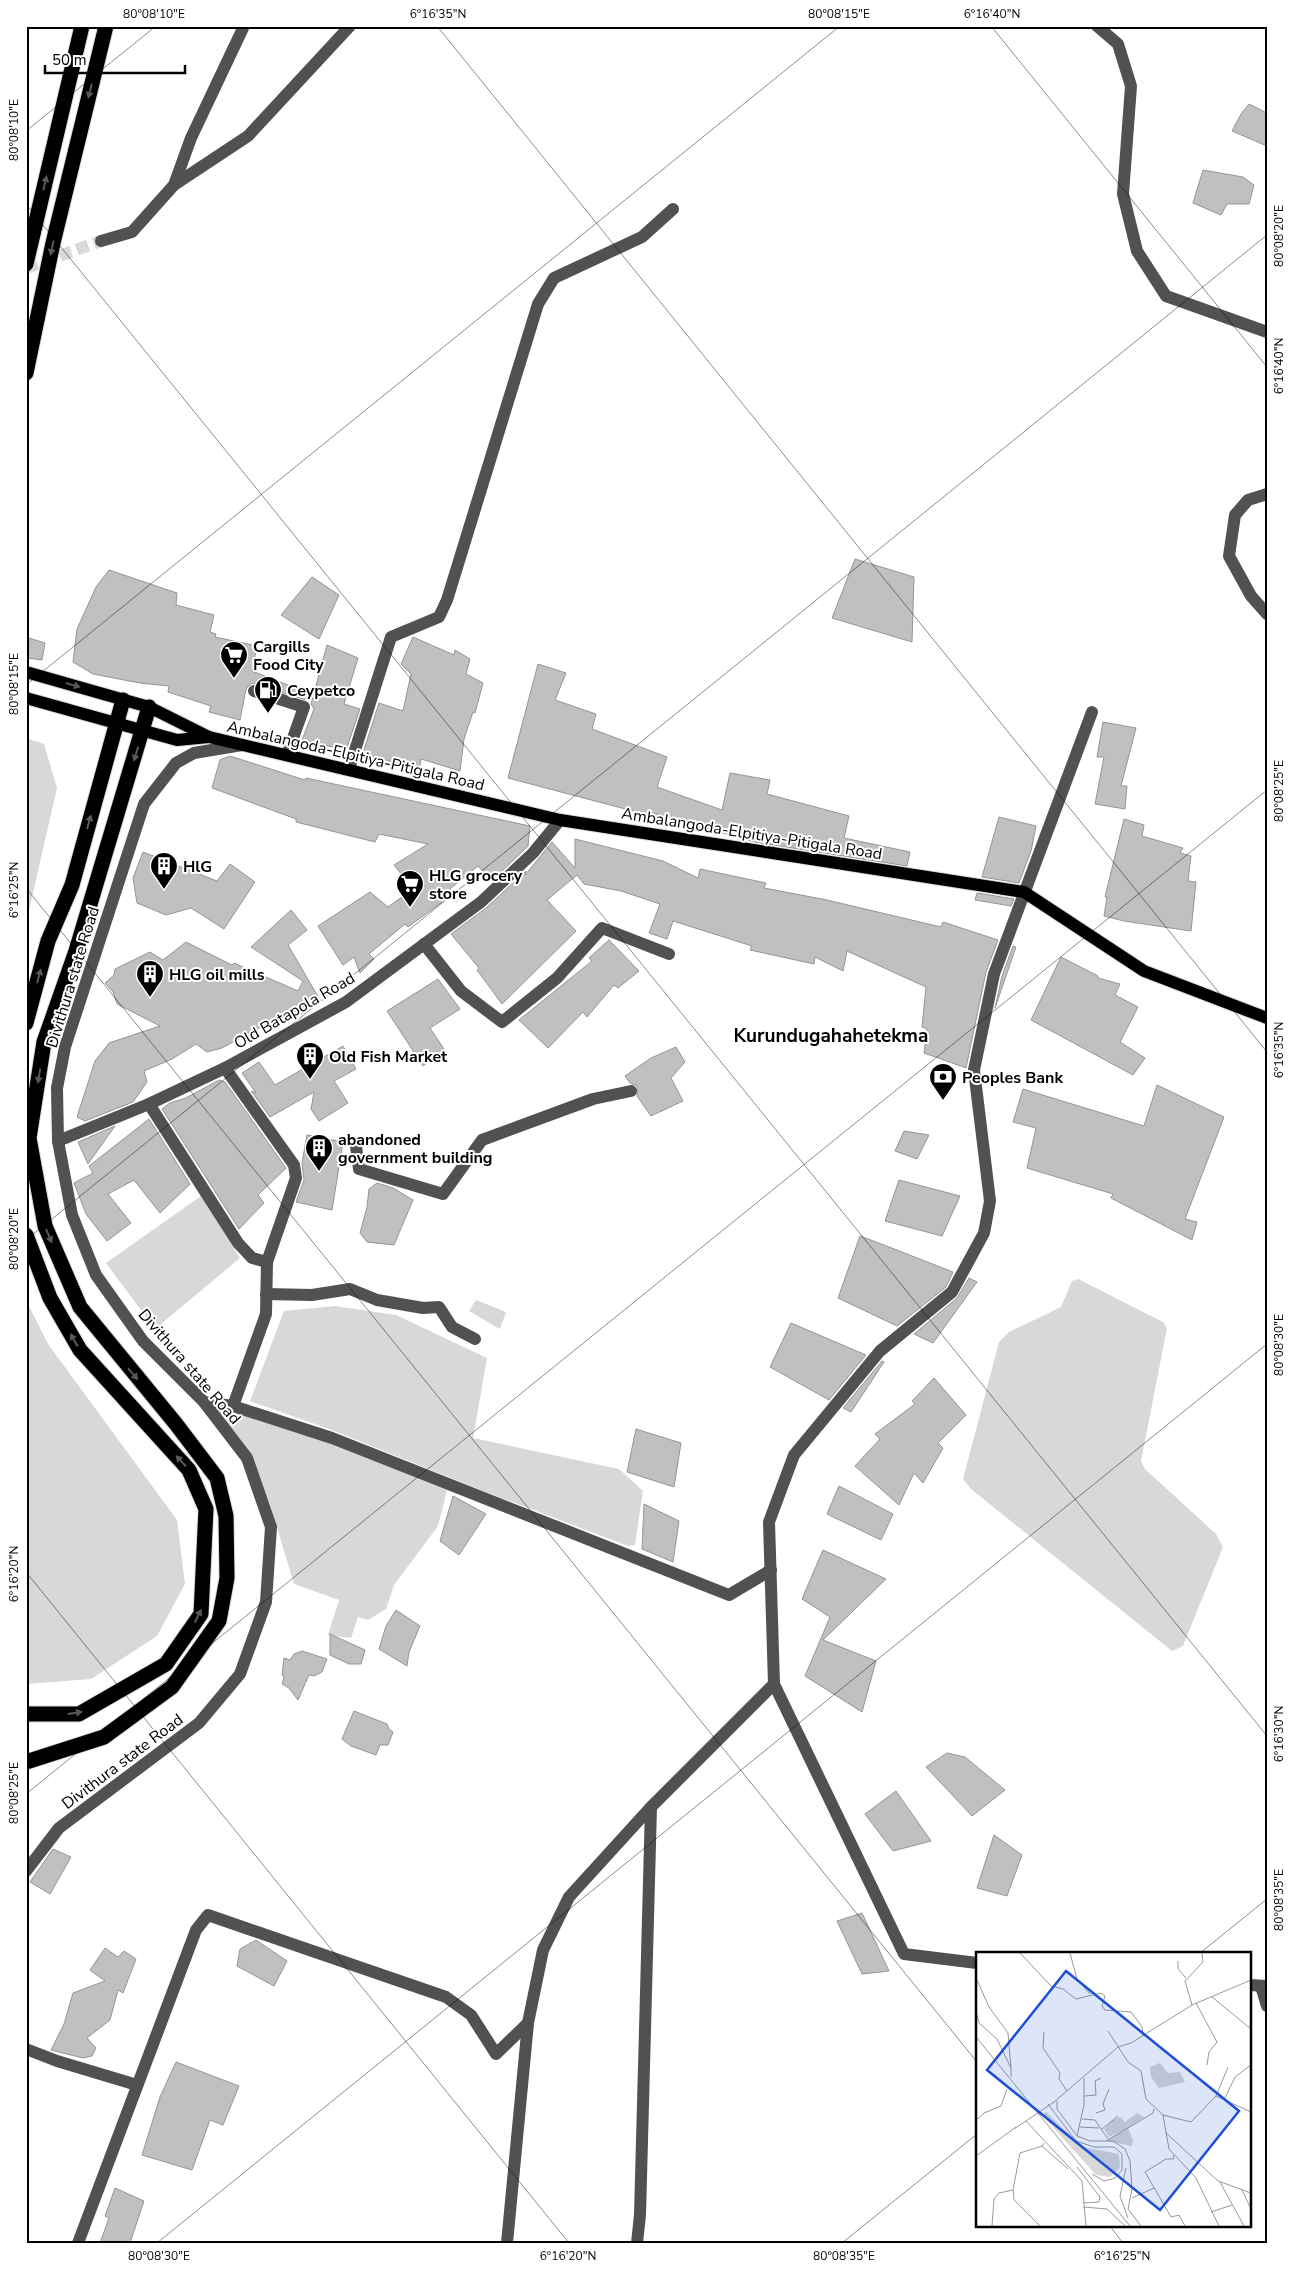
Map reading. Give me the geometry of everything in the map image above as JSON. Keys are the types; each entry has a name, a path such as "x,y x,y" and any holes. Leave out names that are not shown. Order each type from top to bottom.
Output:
{"highway":[{"path":"26,264 82,26"},
{"path":"26,373 53,243 106,26"},
{"path":"26,1024 48,941 72,885 123,700"},
{"path":"26,1762 104,1737 172,1687 218,1621 226,1578 226,1516 216,1478 176,1424 128,1368 80,1307 45,1226 29,1138 44,1042 76,950 149,707"},
{"path":"26,1235 50,1298 80,1350 189,1470 206,1508 201,1614 166,1664 79,1714 26,1714"}],"main road":[{"name":"Ambalangoda-Elpitiya-Pitigala Road","path":"26,672 149,707 209,737 560,820 1024,892 1144,971 1267,1018"},
{"name":"Ambalangoda-Elpitiya-Pitigala Road","path":"26,698 177,740 209,737"}],"street":[{"path":"174,185 191,138 244,26"},
{"path":"101,241 132,232 174,185 248,136 350,26"},
{"path":"1097,26 1118,44 1131,86 1123,194 1137,251 1166,296 1267,332 1267,328"},
{"path":"349,770 392,637 439,617 447,600 538,304 554,278 642,237 673,210"},
{"path":"1267,494 1248,500 1235,515 1229,556 1252,596 1267,614"},
{"path":"254,691 304,707 287,755"},
{"path":"976,1963 904,1954 774,1684 769,1522 794,1454 880,1350 952,1292 984,1233 990,1201 974,1070 994,974 1092,712"},
{"name":"Divithura state Road","path":"26,1871 59,1828 199,1723 240,1674 266,1602 271,1527 247,1458 204,1402 143,1341 96,1275 72,1216 58,1140 57,1088 65,1047 144,804 176,763 194,753 244,745"},
{"name":"Old Batapola Road","path":"58,1140 149,1104 225,1068 346,1002 481,902 533,853 560,820"},
{"path":"424,944 461,991 502,1022 557,978 602,928 669,954"},
{"path":"225,1068 294,1165 296,1178 267,1262 266,1314 233,1406"},
{"path":"356,1146 359,1169 443,1194 482,1140 592,1099 631,1091"},
{"path":"149,1104 238,1243 252,1258 267,1262"},
{"path":"266,1294 312,1296 350,1289 377,1300 423,1308 439,1307 452,1327 475,1339"},
{"path":"204,1402 233,1406 332,1438 729,1595 771,1570"},
{"path":"507,2243 528,2023 543,1950 569,1898 652,1807 774,1684"},
{"path":"637,2243 640,2215 652,1807"},
{"path":"78,2243 196,1930 208,1915 446,1997 471,2015 496,2054 528,2023"},
{"path":"1259,1986 1267,2006"},
{"path":"26,2049 57,2061 137,2085"}],"shaded area":[{"path":"26,738 44,744 57,788 26,923"},
{"path":"201,1196 240,1258 155,1329 106,1263"},
{"path":"1078,1279 1163,1322 1167,1328 1141,1461 1145,1469 1216,1534 1223,1547 1183,1646 1172,1651 971,1489 963,1479 999,1342 1009,1332 1061,1307 1072,1281"},
{"path":"26,1300 48,1344 177,1520 185,1584 157,1636 91,1679 26,1684"},
{"path":"476,1300 506,1312 500,1329 469,1311"},
{"path":"335,1306 396,1315 487,1358 473,1438 619,1469 643,1491 635,1545 628,1546 329,1429 250,1401 284,1311"},
{"path":"204,1402 259,1415 447,1490 438,1526 394,1585 386,1609 368,1620 358,1617 351,1638 328,1635 339,1600 294,1584 270,1504 247,1458"}],"building":[{"path":"1249,104 1267,113 1267,146 1232,131"},
{"path":"1203,170 1243,177 1254,185 1249,204 1227,204 1221,215 1193,203"},
{"path":"855,559 914,577 912,642 832,618"},
{"path":"109,570 177,593 176,605 214,615 210,632 216,634 215,637 257,646 252,671 311,694 309,701 252,683 246,689 240,720 209,712 211,706 168,692 169,686 140,683 93,674 73,662 77,629 96,587"},
{"path":"312,577 339,595 319,639 281,615"},
{"path":"413,637 454,655 455,650 470,659 466,674 483,683 475,713 473,712 464,739 460,771 421,759 419,770 363,753 379,703 403,711 411,674 401,664"},
{"path":"29,638 45,643 42,660 28,658"},
{"path":"327,645 358,658 344,704 360,709 346,750 302,740 314,709 311,704"},
{"path":"538,664 566,673 555,700 596,714 592,729 667,757 657,787 722,810 730,773 770,780 767,794 849,816 844,838 910,852 907,866 755,842 649,812 648,815 508,778"},
{"path":"1103,722 1136,728 1121,786 1127,786 1125,809 1095,804 1104,757 1097,757"},
{"path":"230,756 305,780 306,778 530,826 528,846 492,881 478,866 451,888 441,903 408,927 405,924 369,954 374,959 360,973 354,957 343,965 318,926 370,892 388,907 413,889 394,865 428,844 379,834 375,842 296,822 296,819 212,788 220,760"},
{"path":"999,817 1036,826 1031,851 1019,883 982,877"},
{"path":"1124,819 1144,825 1142,836 1183,848 1180,853 1191,856 1188,881 1196,882 1191,931 1124,921 1104,916 1107,897 1105,897"},
{"path":"575,839 663,861 698,878 700,869 766,883 764,888 827,900 941,927 943,922 998,940 986,972 966,1068 924,1053 927,1029 922,1027 926,987 847,951 843,971 815,957 814,964 750,950 752,946 673,921 667,939 649,933 660,904 621,891 584,884 577,875 547,900 576,931 502,1004 477,970 479,968 451,934 486,908 526,871 525,875 552,842 575,868"},
{"path":"143,852 217,881 230,864 255,882 224,929 191,908 166,915 137,903 133,878"},
{"path":"977,893 1014,899 1011,906 975,900"},
{"path":"291,910 307,930 288,945 320,1000 301,1014 295,1011 281,1016 222,1048 207,1052 196,1044 172,1059 144,1071 147,1082 133,1102 85,1121 77,1117 95,1061 109,1043 160,1026 117,1004 113,992 105,983 114,975 115,969 150,952 163,960 186,942 232,965 234,963 298,991 303,981 251,947"},
{"path":"609,940 639,971 618,988 614,985 587,1017 583,1012 548,1048 519,1020 592,961 589,958"},
{"path":"1013,946 1016,947 995,1008 1002,976"},
{"path":"1061,957 1098,976 1098,978 1120,984 1115,995 1138,1007 1120,1042 1145,1058 1133,1075 1031,1020"},
{"path":"438,979 460,1009 430,1028 444,1049 423,1066 387,1011"},
{"name":"Old Fish Market","path":"343,1046 356,1069 334,1081 348,1103 319,1121 311,1109 314,1092 270,1117 251,1091 256,1093 242,1073 259,1062 275,1085"},
{"path":"676,1047 685,1062 671,1078 683,1101 651,1116 637,1096 637,1086 630,1083 625,1076 651,1058"},
{"path":"219,1080 225,1082 286,1168 258,1195 264,1203 239,1229 162,1109 170,1103 186,1098"},
{"path":"1157,1085 1224,1117 1185,1219 1197,1222 1192,1240 1111,1198 1113,1194 1027,1168 1036,1128 1013,1122 1023,1089 1144,1126"},
{"path":"149,1119 190,1184 160,1213 134,1180 108,1194 131,1223 107,1241 86,1214 74,1183 93,1173 89,1166"},
{"path":"115,1126 88,1164 78,1142"},
{"path":"904,1131 929,1135 917,1159 895,1151"},
{"name":"abandoned government building","path":"307,1135 343,1142 332,1210 296,1202 304,1180 302,1163"},
{"path":"899,1180 960,1196 942,1236 885,1221"},
{"path":"377,1183 393,1188 413,1200 394,1245 367,1242 360,1233 367,1207 369,1189"},
{"path":"860,1236 953,1272 946,1287 897,1326 838,1298"},
{"path":"969,1278 977,1282 933,1343 914,1334 957,1298"},
{"path":"791,1323 866,1355 829,1400 770,1367"},
{"path":"882,1361 884,1362 851,1412 843,1408"},
{"path":"934,1378 966,1415 938,1443 943,1448 923,1483 914,1473 899,1505 855,1466 880,1439 875,1434 915,1404 912,1401"},
{"path":"636,1429 681,1443 674,1487 627,1472"},
{"path":"839,1486 893,1514 881,1540 827,1514"},
{"path":"453,1496 486,1514 459,1555 440,1541"},
{"path":"644,1504 679,1521 673,1562 642,1549"},
{"path":"823,1550 886,1579 823,1640 876,1661 862,1712 805,1676 830,1617 802,1599"},
{"path":"396,1610 420,1626 409,1652 407,1666 379,1649 386,1626"},
{"path":"330,1634 365,1650 361,1664 349,1664 330,1655"},
{"path":"302,1651 327,1659 322,1672 314,1676 309,1675 298,1700 289,1688 282,1684 284,1678 282,1674 284,1658 290,1660 294,1654"},
{"path":"354,1711 387,1724 393,1732 388,1745 380,1745 376,1755 351,1746 342,1739"},
{"path":"947,1753 965,1757 1005,1790 972,1816 926,1767"},
{"path":"896,1791 931,1841 893,1851 865,1814"},
{"path":"994,1835 1022,1855 1007,1896 977,1888"},
{"path":"53,1849 71,1857 50,1894 30,1882"},
{"path":"862,1913 889,1971 862,1974 837,1921"},
{"path":"256,1940 287,1961 274,1986 237,1966 240,1949"},
{"path":"105,1948 118,1957 124,1951 136,1959 123,1993 118,1990 110,2020 87,2038 96,2048 92,2056 83,2058 51,2050 64,2024 73,1993 105,1981 90,1970"},
{"path":"176,2062 239,2086 223,2125 210,2120 192,2170 142,2155 160,2097"},
{"path":"115,2188 144,2201 130,2243 100,2243 109,2218 105,2216"}],"tunnel":[{"path":"26,268 101,241"}],"place":[{"name":"Cargills Food City","path":"234,679"},
{"name":"Ceypetco","path":"268,714"},
{"name":"HlG","path":"164,890"},
{"name":"HLG grocery store","path":"410,908"},
{"name":"HLG oil mills","path":"150,998"},
{"name":"Old Fish Market","path":"310,1080"},
{"name":"Peoples Bank","path":"943,1101"},
{"name":"abandoned government building","path":"319,1172"}],"district":[{"name":"Kurundugahahetekma","path":"831,1035"}]}
